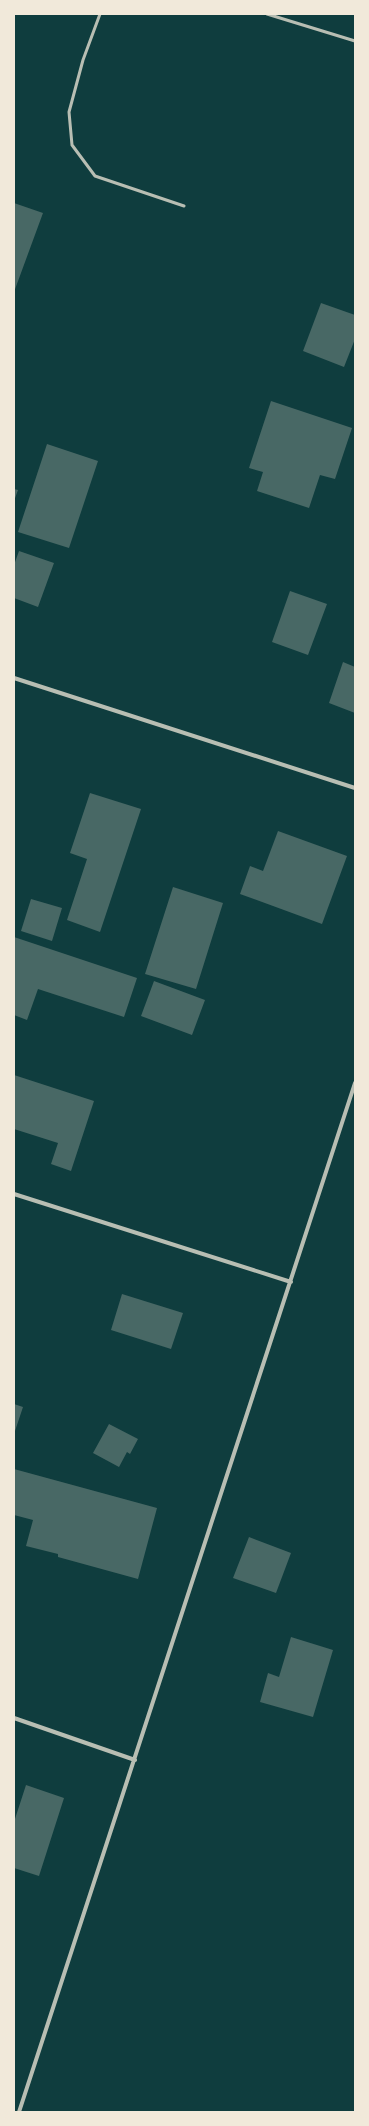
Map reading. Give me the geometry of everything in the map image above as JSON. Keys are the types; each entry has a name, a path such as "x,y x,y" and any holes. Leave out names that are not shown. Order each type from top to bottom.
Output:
{"street":[{"path":"14,678 355,788"},
{"path":"19,2112 355,1083"},
{"path":"14,1194 291,1282"},
{"path":"14,1718 134,1760"}],"lane":[{"path":"100,14 83,60 69,112 72,146 95,176 184,206"},
{"path":"267,14 355,41"}],"building":[{"path":"14,203 43,213 14,292"},
{"path":"321,303 355,315 355,339 344,367 303,351"},
{"path":"271,401 352,428 335,479 320,475 309,508 257,491 263,472 249,468"},
{"path":"47,444 98,461 69,548 18,532"},
{"path":"14,489 18,490 14,501"},
{"path":"19,551 54,563 38,607 14,598 14,565"},
{"path":"290,591 327,604 308,655 272,642"},
{"path":"343,662 355,667 355,713 329,703"},
{"path":"90,793 141,809 100,932 67,920 87,859 70,853"},
{"path":"278,831 347,856 322,924 240,894 250,866 263,871"},
{"path":"173,887 223,903 196,989 145,974"},
{"path":"31,899 62,908 52,941 21,931"},
{"path":"14,937 137,978 124,1017 38,989 27,1020 14,1015"},
{"path":"154,981 205,1000 192,1035 141,1016"},
{"path":"14,1075 94,1101 71,1171 51,1164 58,1143 14,1129"},
{"path":"122,1294 183,1313 171,1349 111,1330"},
{"path":"14,1404 23,1407 14,1434"},
{"path":"109,1424 138,1439 130,1454 127,1452 119,1467 93,1453"},
{"path":"14,1469 157,1508 138,1579 58,1557 58,1554 26,1546 33,1520 14,1515"},
{"path":"249,1537 291,1553 276,1593 233,1578"},
{"path":"291,1637 333,1650 313,1717 260,1702 268,1673 279,1677"},
{"path":"26,1785 64,1798 39,1876 14,1868 14,1822"}]}
